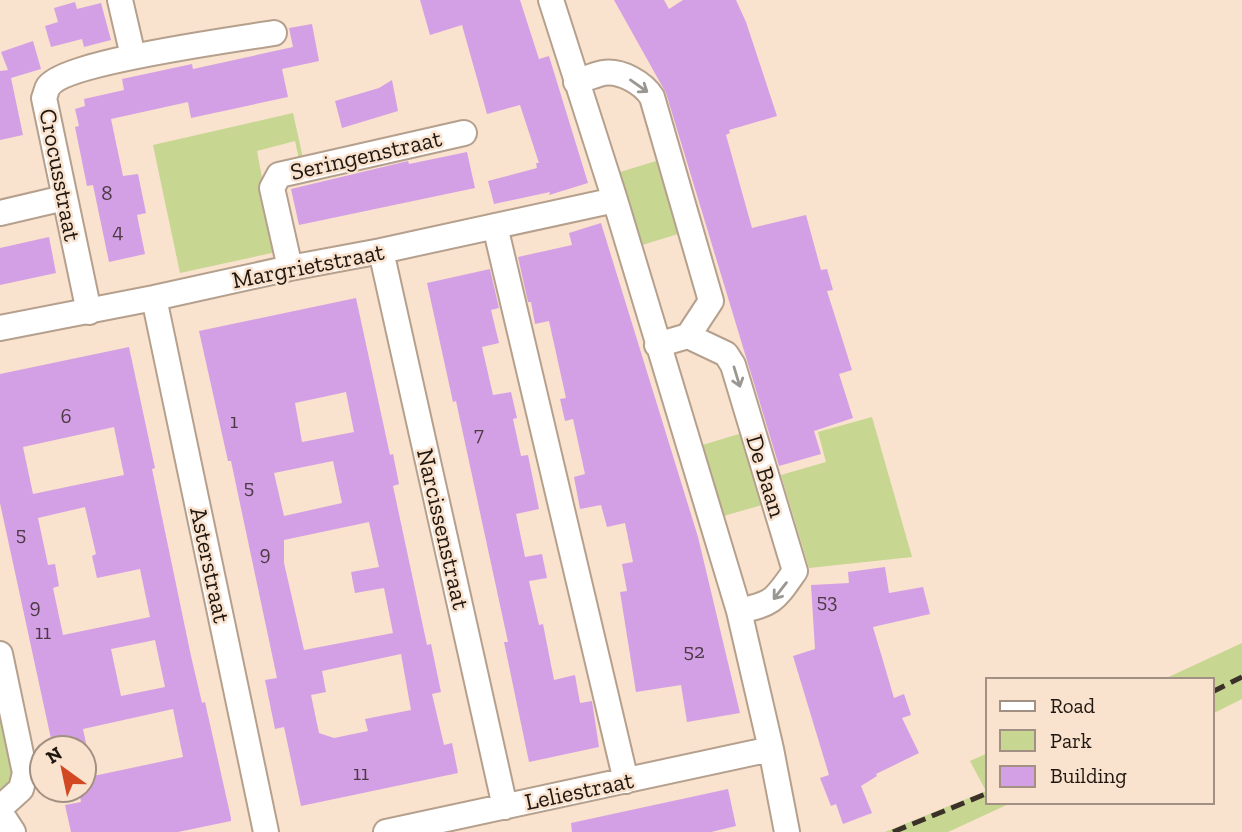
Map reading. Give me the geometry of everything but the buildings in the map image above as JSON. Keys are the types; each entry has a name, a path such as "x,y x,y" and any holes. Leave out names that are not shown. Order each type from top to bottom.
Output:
{"street":[{"path":"120,0 133,55"},
{"path":"551,0 615,200 738,611 771,749 787,832"},
{"name":"Crocusstraat","path":"89,312 44,98 48,86 60,78 133,55 274,33"},
{"path":"576,82 605,72 618,74 640,83 652,97 711,301 688,336 657,345"},
{"name":"Seringenstraat","path":"290,268 272,188 279,175 464,132"},
{"path":"0,213 64,198"},
{"name":"Margrietstraat","path":"0,328 89,312 615,200"},
{"path":"495,226 626,781"},
{"name":"Narcissenstraat","path":"381,251 505,807"},
{"name":"Asterstraat","path":"154,298 266,832"},
{"name":"De Baan","path":"688,336 726,354 733,365 795,571 776,599 766,605 738,611"},
{"path":"0,654 25,773 21,789 0,810 13,832"},
{"name":"Leliestraat","path":"386,832 771,749"}],"green space":[{"path":"293,113 303,158 299,159 295,141 257,151 276,252 180,273 153,145"},
{"path":"656,161 667,167 684,224 678,234 639,246 617,173"},
{"path":"872,417 912,557 809,568 781,475 826,462 818,432"},
{"path":"739,434 749,440 766,494 762,505 720,517 699,446"},
{"path":"1242,643 1242,699 1214,713 1214,678 1166,678"},
{"path":"0,691 16,781 2,791 0,790"},
{"path":"986,754 986,791 970,761"},
{"path":"986,791 986,804 1009,804 948,832 885,832"}],"railway":[{"path":"1214,691 1242,677"},
{"path":"893,832 986,794"}]}
